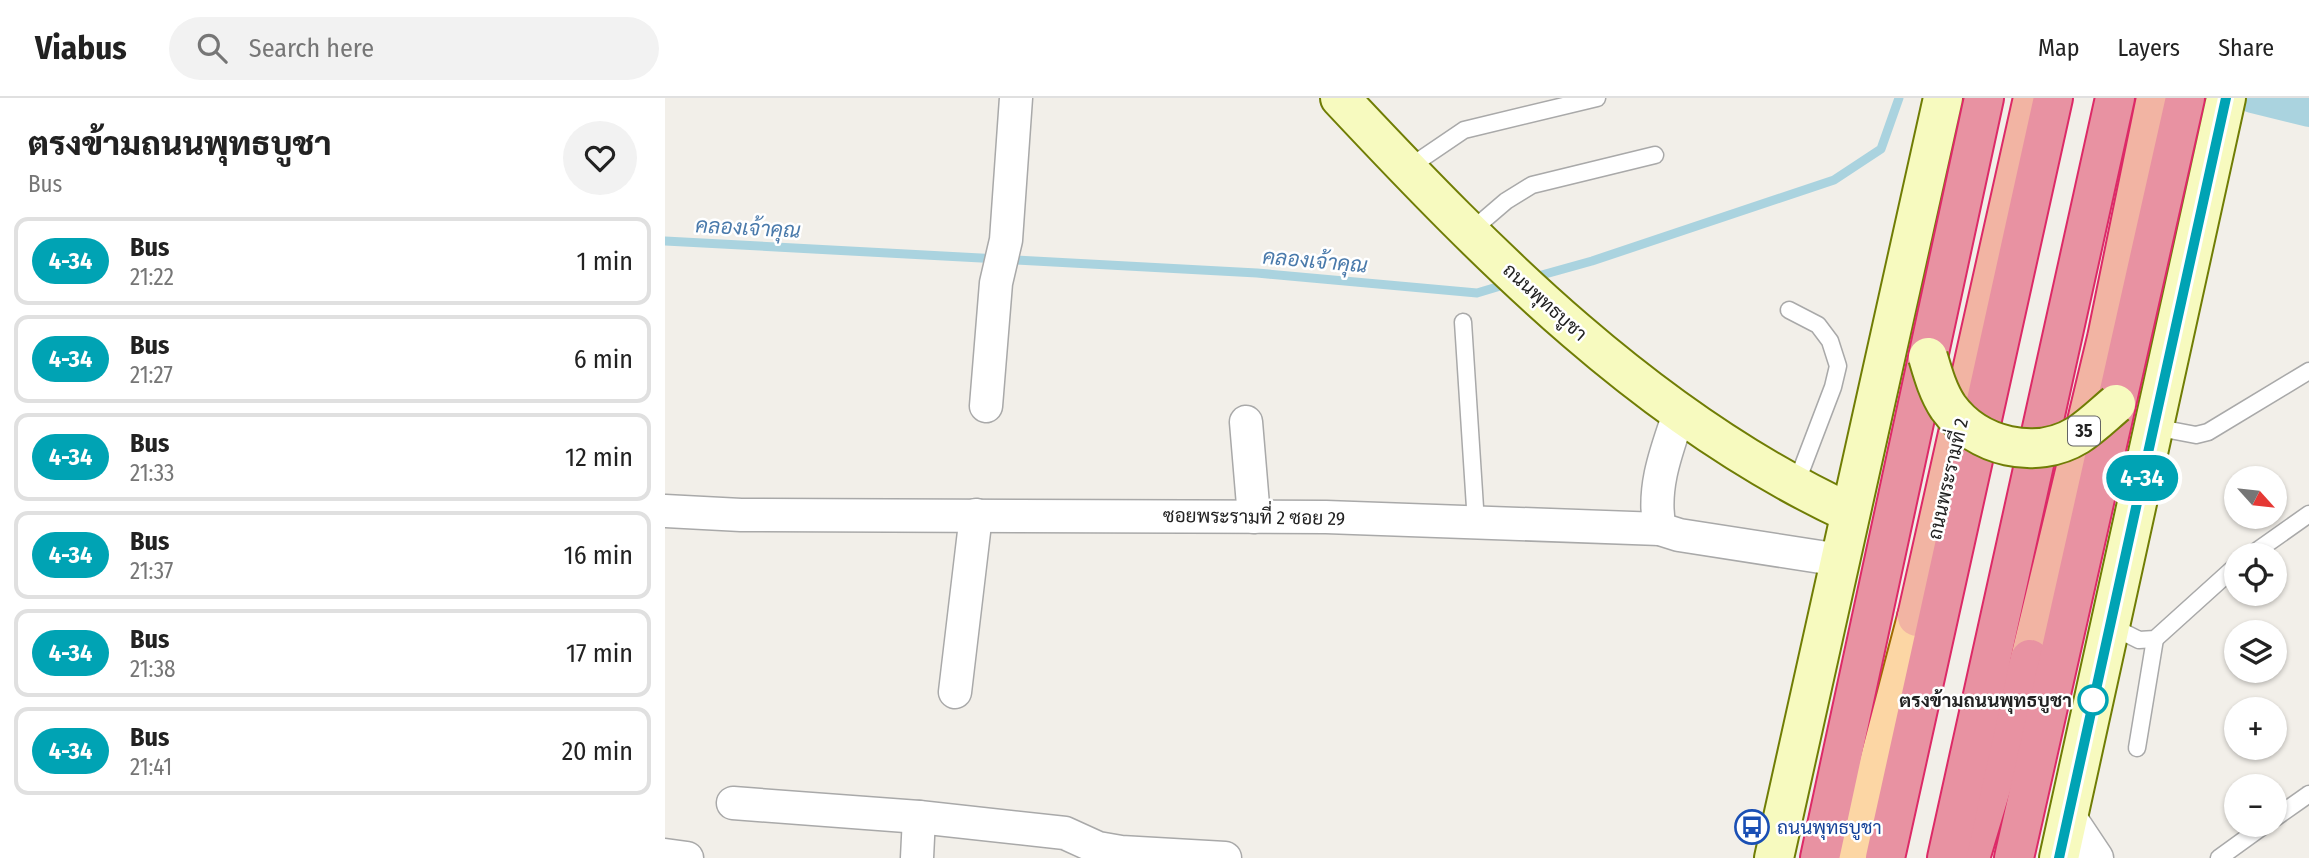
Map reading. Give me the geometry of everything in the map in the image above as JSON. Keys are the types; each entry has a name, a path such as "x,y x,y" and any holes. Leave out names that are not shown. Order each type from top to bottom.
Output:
{"highway":[{"path":"1820,858 1984,98"},
{"name":"ถนนพระรามที่ 2","path":"1917,617 2033,98"},
{"path":"1885,858 2053,98"},
{"path":"1947,858 2115,98"},
{"name":"35","path":"2030,659 2107,338 2156,98"},
{"path":"2014,858 2185,98"},
{"path":"1868,858 1917,617"},
{"path":"1971,858 2030,659"}],"main road":[{"name":"ถนนพุทธบูชา","path":"1340,98 1480,242 1616,366 1768,473 1850,513"},
{"path":"1774,858 1943,98"},
{"path":"2059,858 2226,98"},
{"path":"1928,357 1939,389 1955,416 1979,435 2006,446 2032,449 2061,443 2077,436 2116,404"},
{"name":"ถนนพระรามที่ 2","path":"1854,858 1917,617"},
{"name":"35","path":"1985,858 2030,659"}],"street":[{"path":"986,406 996,283 1006,240 1016,98"},
{"path":"1660,529 1656,511 1663,461 1680,411"},
{"path":"1246,422 1254,517"},
{"name":"ซอยพระรามที่ 2 ซอย 29","path":"665,511 741,515 1254,517 1660,529 1679,535 1840,560"},
{"path":"955,692 976,515"},
{"path":"733,803 919,817 1065,833 1098,853 1225,858"},
{"path":"2069,816 2097,858"},
{"path":"917,858 919,817"},
{"path":"665,855 687,858"}],"lane":[{"path":"1407,169 1464,130 1597,98"},
{"path":"1480,242 1506,201 1532,185 1655,155"},
{"path":"1789,310 1818,325 1830,341 1837,366 1833,387 1795,487"},
{"path":"1463,322 1476,523"},
{"path":"2153,427 2196,435 2208,432 2309,371"},
{"path":"2268,543 2309,514"},
{"path":"2109,625 2139,640 2155,639 2224,577"},
{"path":"2137,748 2155,639"},
{"path":"2287,810 2309,794"},
{"path":"2219,858 2248,837"}],"waterway":[{"name":"คลองเจ้าคุณ","path":"1531,278 1592,261 1834,180 1881,149 1899,98"},
{"path":"2252,98 2309,112"},
{"name":"คลองเจ้าคุณ","path":"665,241 1257,273 1477,293 1507,284"}],"bus line":[{"name":"4-34","path":"2059,858 2226,98"}],"place":[{"name":"ตรงข้ามถนนพุทธบูชา","path":"2093,700"},
{"name":"ถนนพุทธบูชา","path":"1752,827"}]}
